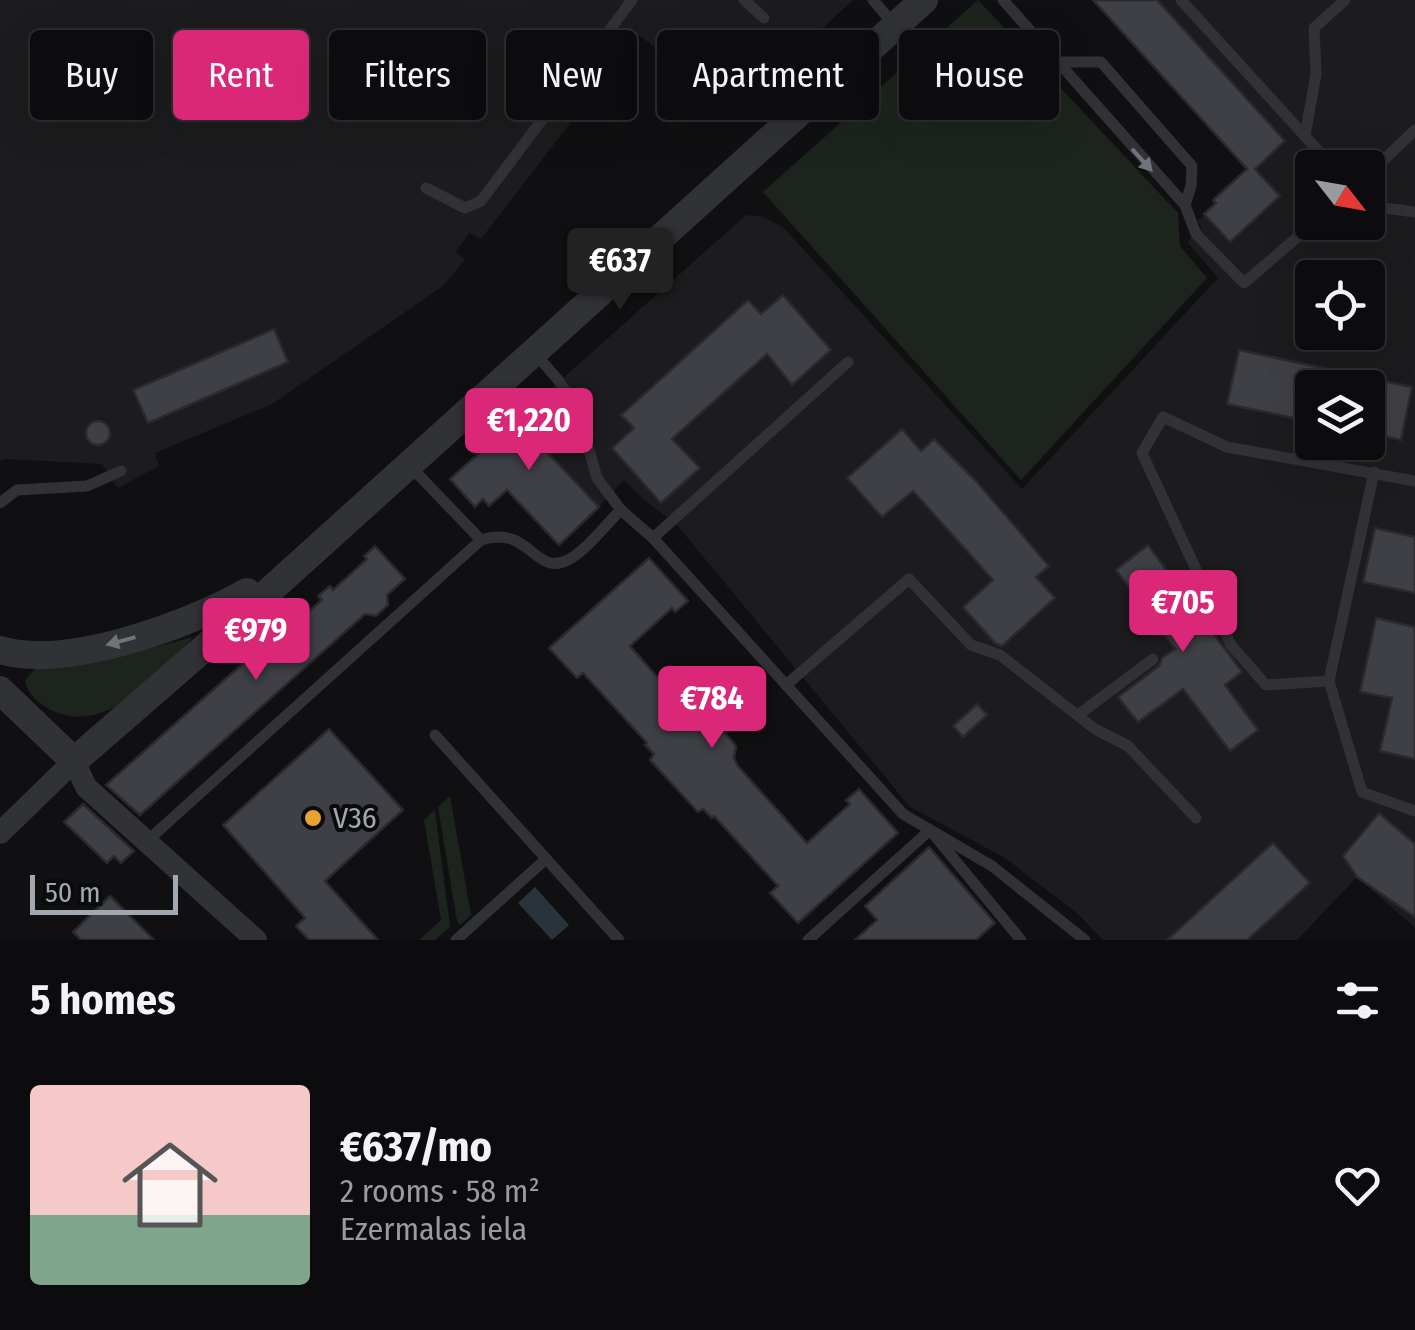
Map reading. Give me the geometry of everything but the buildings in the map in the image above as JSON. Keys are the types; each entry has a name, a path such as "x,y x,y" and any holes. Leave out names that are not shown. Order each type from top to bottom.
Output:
{"street":[{"path":"0,833 74,761 924,0"},
{"path":"0,650 28,654 77,652 115,644 191,620 276,582"},
{"path":"28,654 15,664 4,694 74,761 86,787 256,940"}],"lane":[{"path":"426,188 465,208 481,201 632,0"},
{"path":"744,0 764,18"},
{"path":"873,0 895,26"},
{"path":"1003,0 1028,30"},
{"path":"1181,0 1318,150"},
{"path":"1305,136 1316,74 1314,28 1345,0"},
{"path":"1059,62 1100,62 1192,166 1192,186 1185,205"},
{"path":"1059,66 1185,205 1196,234 1244,282 1295,238"},
{"path":"1385,159 1415,130"},
{"path":"1385,208 1415,212"},
{"path":"534,352 578,411 597,478 620,510 654,538 902,814 992,866 1086,940"},
{"path":"654,538 848,362"},
{"path":"1330,682 1266,685 1230,645 1142,454 1164,417 1227,447 1415,480"},
{"path":"409,465 480,540"},
{"path":"0,503 17,490 87,486 121,471"},
{"path":"1374,472 1330,682 1362,792 1415,811"},
{"path":"146,842 480,540 496,536 518,539 542,561 553,564 570,559 620,510"},
{"path":"786,685 909,579 972,645 1012,662 1078,715 1141,758 1196,818"},
{"path":"1078,715 1153,659"},
{"path":"434,734 619,940"},
{"path":"808,940 930,830"},
{"path":"930,830 1021,940"},
{"path":"456,940 546,859"}],"shaded area":[{"path":"0,0 853,0 821,30 657,30 657,49 637,36 637,30 506,30 506,120 573,120 481,239 469,233 456,252 465,260 443,286 272,404 155,453 159,466 118,488 102,464 0,461"},
{"path":"978,0 1006,30 944,30"},
{"path":"1093,0 1415,0 1415,928 1357,877 1297,940 1103,940 1078,914 1005,858 910,807 677,525 624,480 599,507 548,453 565,438 559,431 567,423 543,396 746,215 761,216 783,227 1022,489 1218,278 1187,242 1202,227 1197,221 1216,204 1213,200 1250,173"},
{"path":"899,71 899,120 1059,120 1059,86 1178,213 1180,246 1207,278 1021,480 763,192 844,120 879,120 879,88"},
{"path":"193,637 129,698 91,716 70,716 49,709 33,697 26,685 25,680 35,669 116,657"},
{"path":"450,796 471,915 460,925 438,807"},
{"path":"435,810 450,927 435,940 419,940 441,920 424,820"},
{"path":"535,887 569,925 552,940 518,903"}],"place":[{"name":"V36","path":"313,818"}]}
